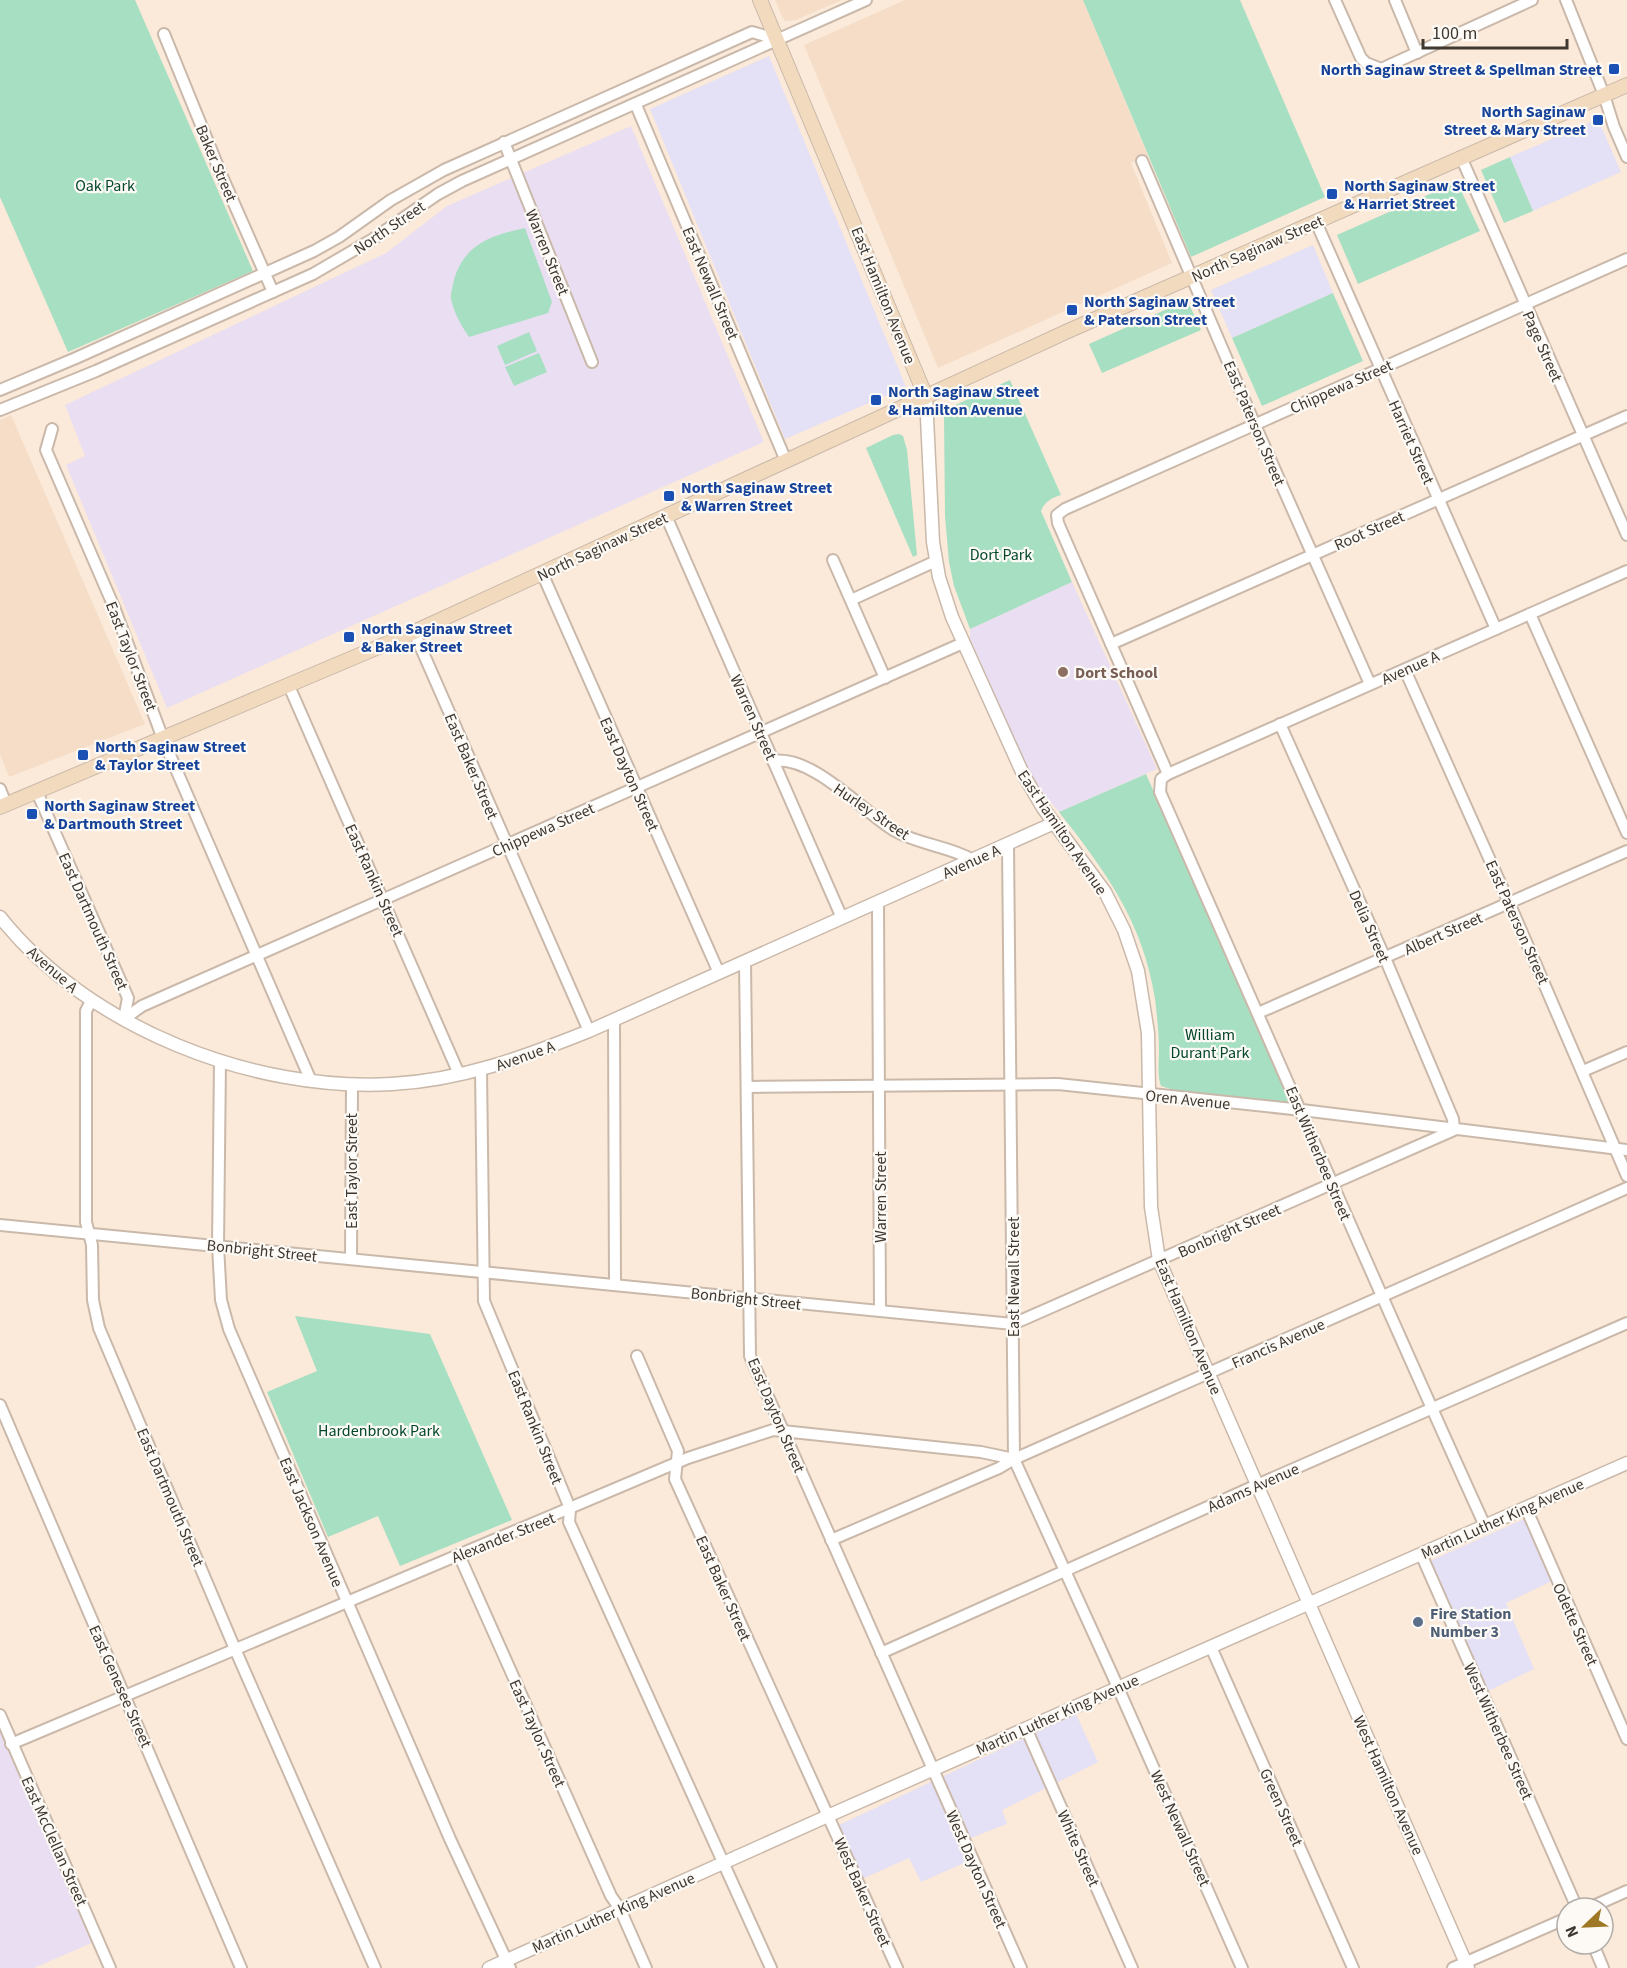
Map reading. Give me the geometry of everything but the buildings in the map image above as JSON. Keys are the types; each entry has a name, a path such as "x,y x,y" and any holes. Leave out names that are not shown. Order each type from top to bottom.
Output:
{"main road":[{"name":"East Hamilton Avenue","path":"760,0 926,397"},
{"name":"North Saginaw Street","path":"3,805 414,632 1191,277 1627,85"}],"street":[{"name":"North Street","path":"0,410 67,383 314,274 343,258 438,194 866,0"},
{"path":"1335,0 1361,58 1366,63 1381,69 1532,0"},
{"path":"1395,0 1417,53"},
{"path":"1566,0 1604,95 1611,121 1627,157"},
{"name":"North Street","path":"0,390 266,273 339,237 391,200 444,170 504,142 752,32 776,39"},
{"name":"Baker Street","path":"164,34 221,174 273,292"},
{"name":"East Newall Street","path":"636,105 786,461"},
{"name":"Warren Street","path":"504,142 592,362"},
{"name":"Page Street","path":"1461,157 1524,305 1627,534"},
{"name":"East Paterson Street","path":"1142,161 1255,425 1370,684"},
{"name":"Harriet Street","path":"1316,222 1496,629"},
{"name":"Chippewa Street","path":"1058,515 1065,509 1627,259"},
{"path":"59,365 67,383"},
{"name":"East Hamilton Avenue","path":"926,397 931,518 936,561 944,596 963,643 1032,792 1105,892 1132,951 1146,1011 1149,1057 1151,1207 1160,1260 1310,1603"},
{"name":"Root Street","path":"1111,644 1627,416"},
{"name":"East Taylor Street","path":"51,429 46,450 114,607 163,739 311,1082"},
{"name":"East Witherbee Street","path":"1058,515 1058,523 1165,776 1160,792 1302,1110 1431,1410 1485,1526"},
{"name":"Warren Street","path":"666,516 842,918"},
{"path":"833,560 885,678"},
{"path":"851,600 936,561"},
{"name":"Avenue A","path":"1165,776 1627,572"},
{"name":"East Dayton Street","path":"542,573 719,974"},
{"path":"1530,614 1627,833"},
{"name":"East Baker Street","path":"414,632 589,1031"},
{"name":"Chippewa Street","path":"124,1019 142,1006 963,643"},
{"name":"East Paterson Street","path":"1405,669 1583,1071 1621,1150 1627,1176"},
{"name":"East Rankin Street","path":"289,686 459,1074"},
{"name":"Delia Street","path":"1280,724 1385,958 1453,1119 1454,1130"},
{"name":"Hurley Street","path":"773,760 786,759 814,772 848,794 895,830 922,843 964,855 973,860"},
{"path":"0,789 3,805"},
{"name":"East Dartmouth Street","path":"37,792 128,998 124,1019"},
{"name":"Avenue A","path":"0,917 42,962 64,981 124,1019 178,1045 244,1069 311,1082 392,1084 481,1070 520,1058 589,1031 878,904 1054,823"},
{"name":"East Newall Street","path":"1008,845 1014,1459 1119,1688"},
{"name":"Albert Street","path":"1258,1013 1627,851"},
{"name":"Warren Street","path":"878,904 880,1311"},
{"name":"East Dayton Street","path":"745,962 750,1356 933,1769"},
{"name":"East Dartmouth Street","path":"91,1000 86,1011 87,1222 92,1245 93,1300 99,1328 235,1649 375,1968"},
{"path":"614,1021 615,1285"},
{"path":"1583,1071 1627,1052"},
{"name":"East Jackson Avenue","path":"220,1061 218,1246 221,1300 230,1329 450,1839 508,1964"},
{"name":"East Rankin Street","path":"481,1070 484,1301 570,1510 570,1522 714,1846 724,1863 771,1968"},
{"name":"East Taylor Street","path":"351,1259 352,1084"},
{"name":"Oren Avenue","path":"747,1087 1058,1084 1302,1110 1621,1150"},
{"name":"Bonbright Street","path":"0,1225 1013,1324 1454,1130"},
{"name":"Francis Avenue","path":"831,1540 999,1468 1014,1459 1627,1188"},
{"name":"Adams Avenue","path":"880,1653 1627,1323"},
{"name":"East Baker Street","path":"637,1356 678,1451 675,1479 828,1816"},
{"name":"East Genesee Street","path":"0,1405 241,1968"},
{"name":"Alexander Street","path":"11,1744 570,1510 688,1458 773,1430 981,1452 1014,1459"},
{"name":"Martin Luther King Avenue","path":"489,1968 508,1964 620,1910 828,1816 1627,1463"},
{"name":"Odette Street","path":"1526,1508 1627,1739"},
{"name":"West Witherbee Street","path":"1421,1554 1572,1896"},
{"name":"East Taylor Street","path":"459,1555 611,1896 620,1910 646,1968"},
{"name":"West Hamilton Avenue","path":"1310,1603 1467,1965"},
{"name":"Green Street","path":"1211,1647 1353,1968"},
{"name":"West Newall Street","path":"1119,1688 1242,1968"},
{"name":"East McClellan Street","path":"0,1717 110,1968"},
{"name":"White Street","path":"1026,1728 1132,1968"},
{"name":"West Dayton Street","path":"933,1769 1021,1968"},
{"name":"West Baker Street","path":"828,1816 897,1968"},
{"path":"1452,1968 1467,1965 1555,1924"}],"shaded area":[{"path":"775,0 842,0 796,20 785,21"},
{"path":"905,0 1083,0 1148,156 1131,163 1172,263 938,368 804,45"},
{"path":"769,56 906,387 785,439 650,109"},
{"path":"1598,119 1621,172 1533,211 1510,157"},
{"path":"631,126 764,442 167,708 66,465 85,456 65,405 386,253 447,206"},
{"path":"1313,245 1333,293 1232,338 1211,290"},
{"path":"11,415 145,724 9,777 0,754 0,420"},
{"path":"1072,582 1157,769 1059,812 1032,779 970,638 970,629"},
{"path":"1524,1519 1552,1581 1506,1603 1534,1669 1486,1692 1430,1561"},
{"path":"1076,1714 1098,1762 1002,1810 1007,1824 963,1841 971,1860 921,1882 909,1858 862,1879 839,1825"},
{"path":"0,1728 94,1942 34,1968 0,1968"}],"green space":[{"name":"Oak Park","path":"0,0 135,0 253,271 68,352 0,197"},
{"path":"1083,0 1240,0 1325,197 1191,257"},
{"path":"1510,157 1533,211 1504,223 1481,170"},
{"path":"1457,182 1480,231 1358,284 1337,235"},
{"path":"525,228 552,302 548,313 469,337 458,319 451,299 454,280 459,268 472,250 481,243 501,234"},
{"path":"1333,293 1363,361 1262,406 1232,338"},
{"path":"1187,300 1201,330 1102,373 1089,344"},
{"path":"529,332 537,351 505,365 497,346"},
{"path":"539,353 547,372 514,386 505,367"},
{"name":"Dort Park","path":"1010,380 1061,495 1049,500 1041,511 1072,582 970,629 954,586 949,562 945,516 944,417 951,407"},
{"path":"899,434 903,436 907,450 917,555 913,557 866,448"},
{"name":"William Durant Park","path":"1146,774 1290,1100 1287,1104 1177,1091 1161,1086 1155,999 1142,946 1132,922 1107,877 1059,812"},
{"name":"Hardenbrook Park","path":"295,1316 430,1334 512,1520 400,1566 378,1516 328,1537 267,1392 317,1371"}],"place":[{"name":"North Saginaw Street & Spellman Street","path":"1614,69"},
{"name":"North Saginaw Street & Mary Street","path":"1598,120"},
{"name":"North Saginaw Street & Harriet Street","path":"1332,194"},
{"name":"North Saginaw Street & Paterson Street","path":"1072,310"},
{"name":"North Saginaw Street & Hamilton Avenue","path":"876,400"},
{"name":"North Saginaw Street & Warren Street","path":"669,496"},
{"name":"North Saginaw Street & Baker Street","path":"349,637"},
{"name":"Dort School","path":"1063,672"},
{"name":"North Saginaw Street & Taylor Street","path":"83,755"},
{"name":"North Saginaw Street & Dartmouth Street","path":"32,814"},
{"name":"Fire Station Number 3","path":"1418,1622"}]}
